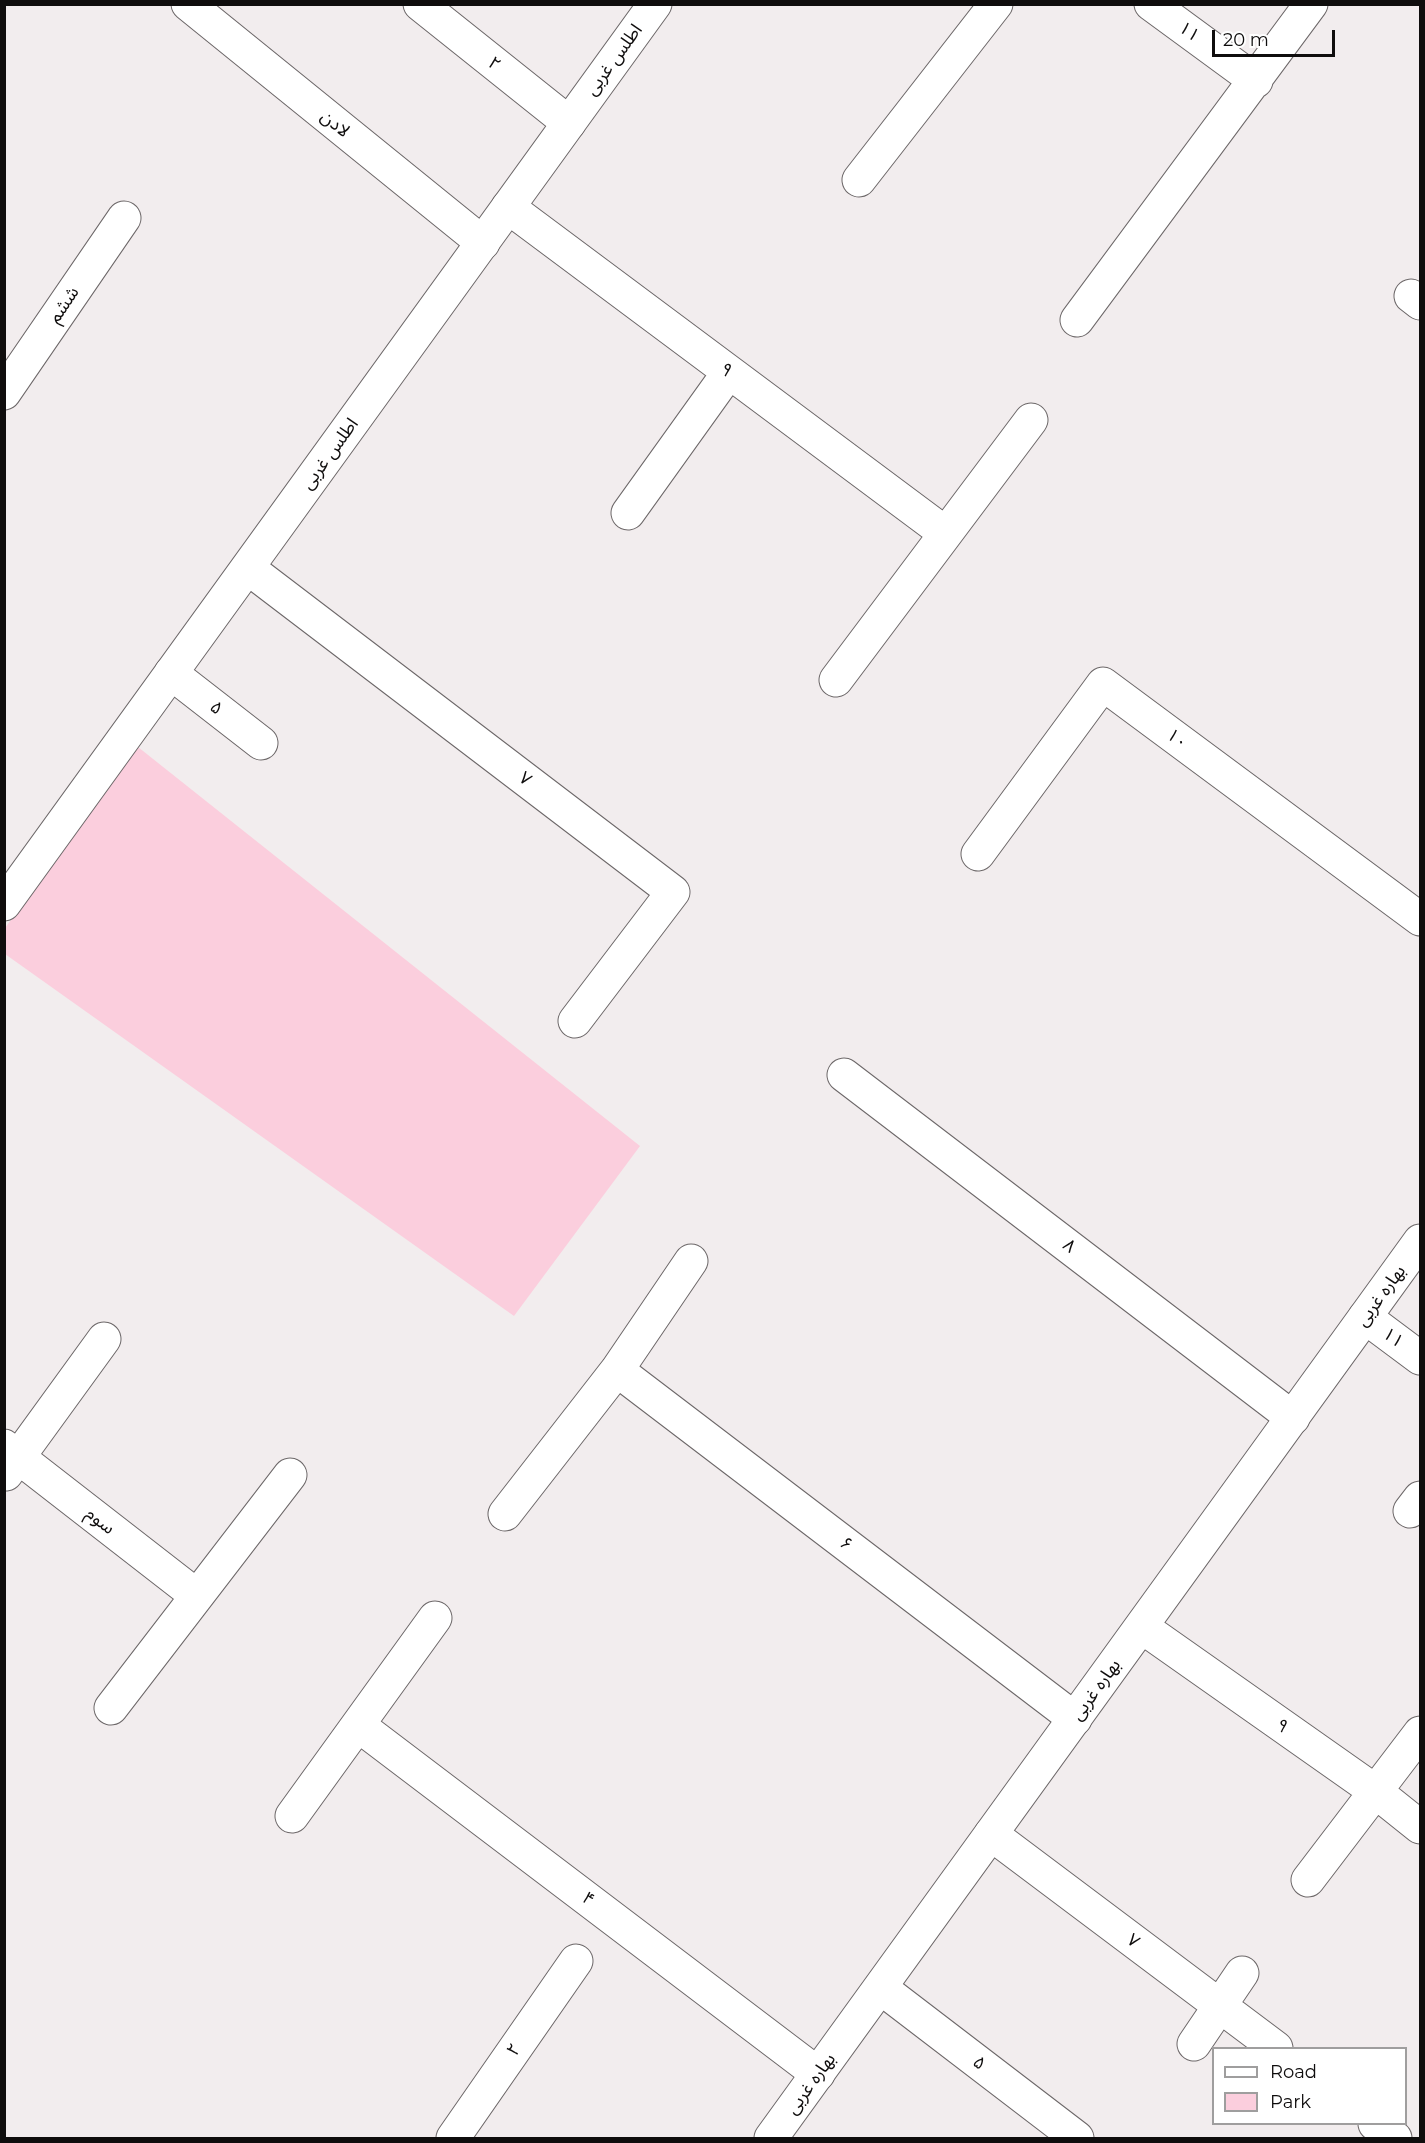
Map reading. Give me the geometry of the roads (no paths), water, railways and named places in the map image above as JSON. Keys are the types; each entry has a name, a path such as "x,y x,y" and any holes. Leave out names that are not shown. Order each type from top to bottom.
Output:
{"street":[{"name":"لادن","path":"188,4 483,243"},
{"name":"۲","path":"420,4 569,123"},
{"name":"اطلس غربی","path":"4,904 655,4"},
{"path":"859,180 996,4"},
{"name":"۱۱","path":"1151,4 1256,81"},
{"path":"1077,320 1311,4"},
{"name":"۹","path":"508,207 945,533"},
{"name":"ششم","path":"4,393 124,218"},
{"path":"628,513 729,372"},
{"path":"836,680 1030,420"},
{"name":"۷","path":"248,568 673,892 575,1021"},
{"name":"۵","path":"171,673 261,743"},
{"name":"۱۰","path":"978,854 1103,684 1420,919"},
{"name":"۸","path":"844,1075 1293,1418"},
{"name":"بهاره غربی","path":"771,2139 1420,1241"},
{"path":"505,1514 617,1370 691,1261"},
{"name":"۱۱","path":"1365,1317 1420,1358"},
{"path":"9,1460 104,1339"},
{"name":"۶","path":"617,1370 1075,1719"},
{"name":"سوم","path":"9,1460 197,1596"},
{"path":"111,1708 290,1475"},
{"path":"292,1816 435,1618"},
{"name":"۹","path":"1142,1626 1375,1791 1420,1827"},
{"name":"۴","path":"358,1725 818,2074"},
{"path":"1308,1880 1420,1733"},
{"name":"۷","path":"991,1834 1273,2047"},
{"name":"۲","path":"453,2139 576,1960"},
{"path":"1194,2044 1242,1973"},
{"name":"۵","path":"880,1988 1077,2139"},
{"path":"1376,2125 1395,2139"}]}
